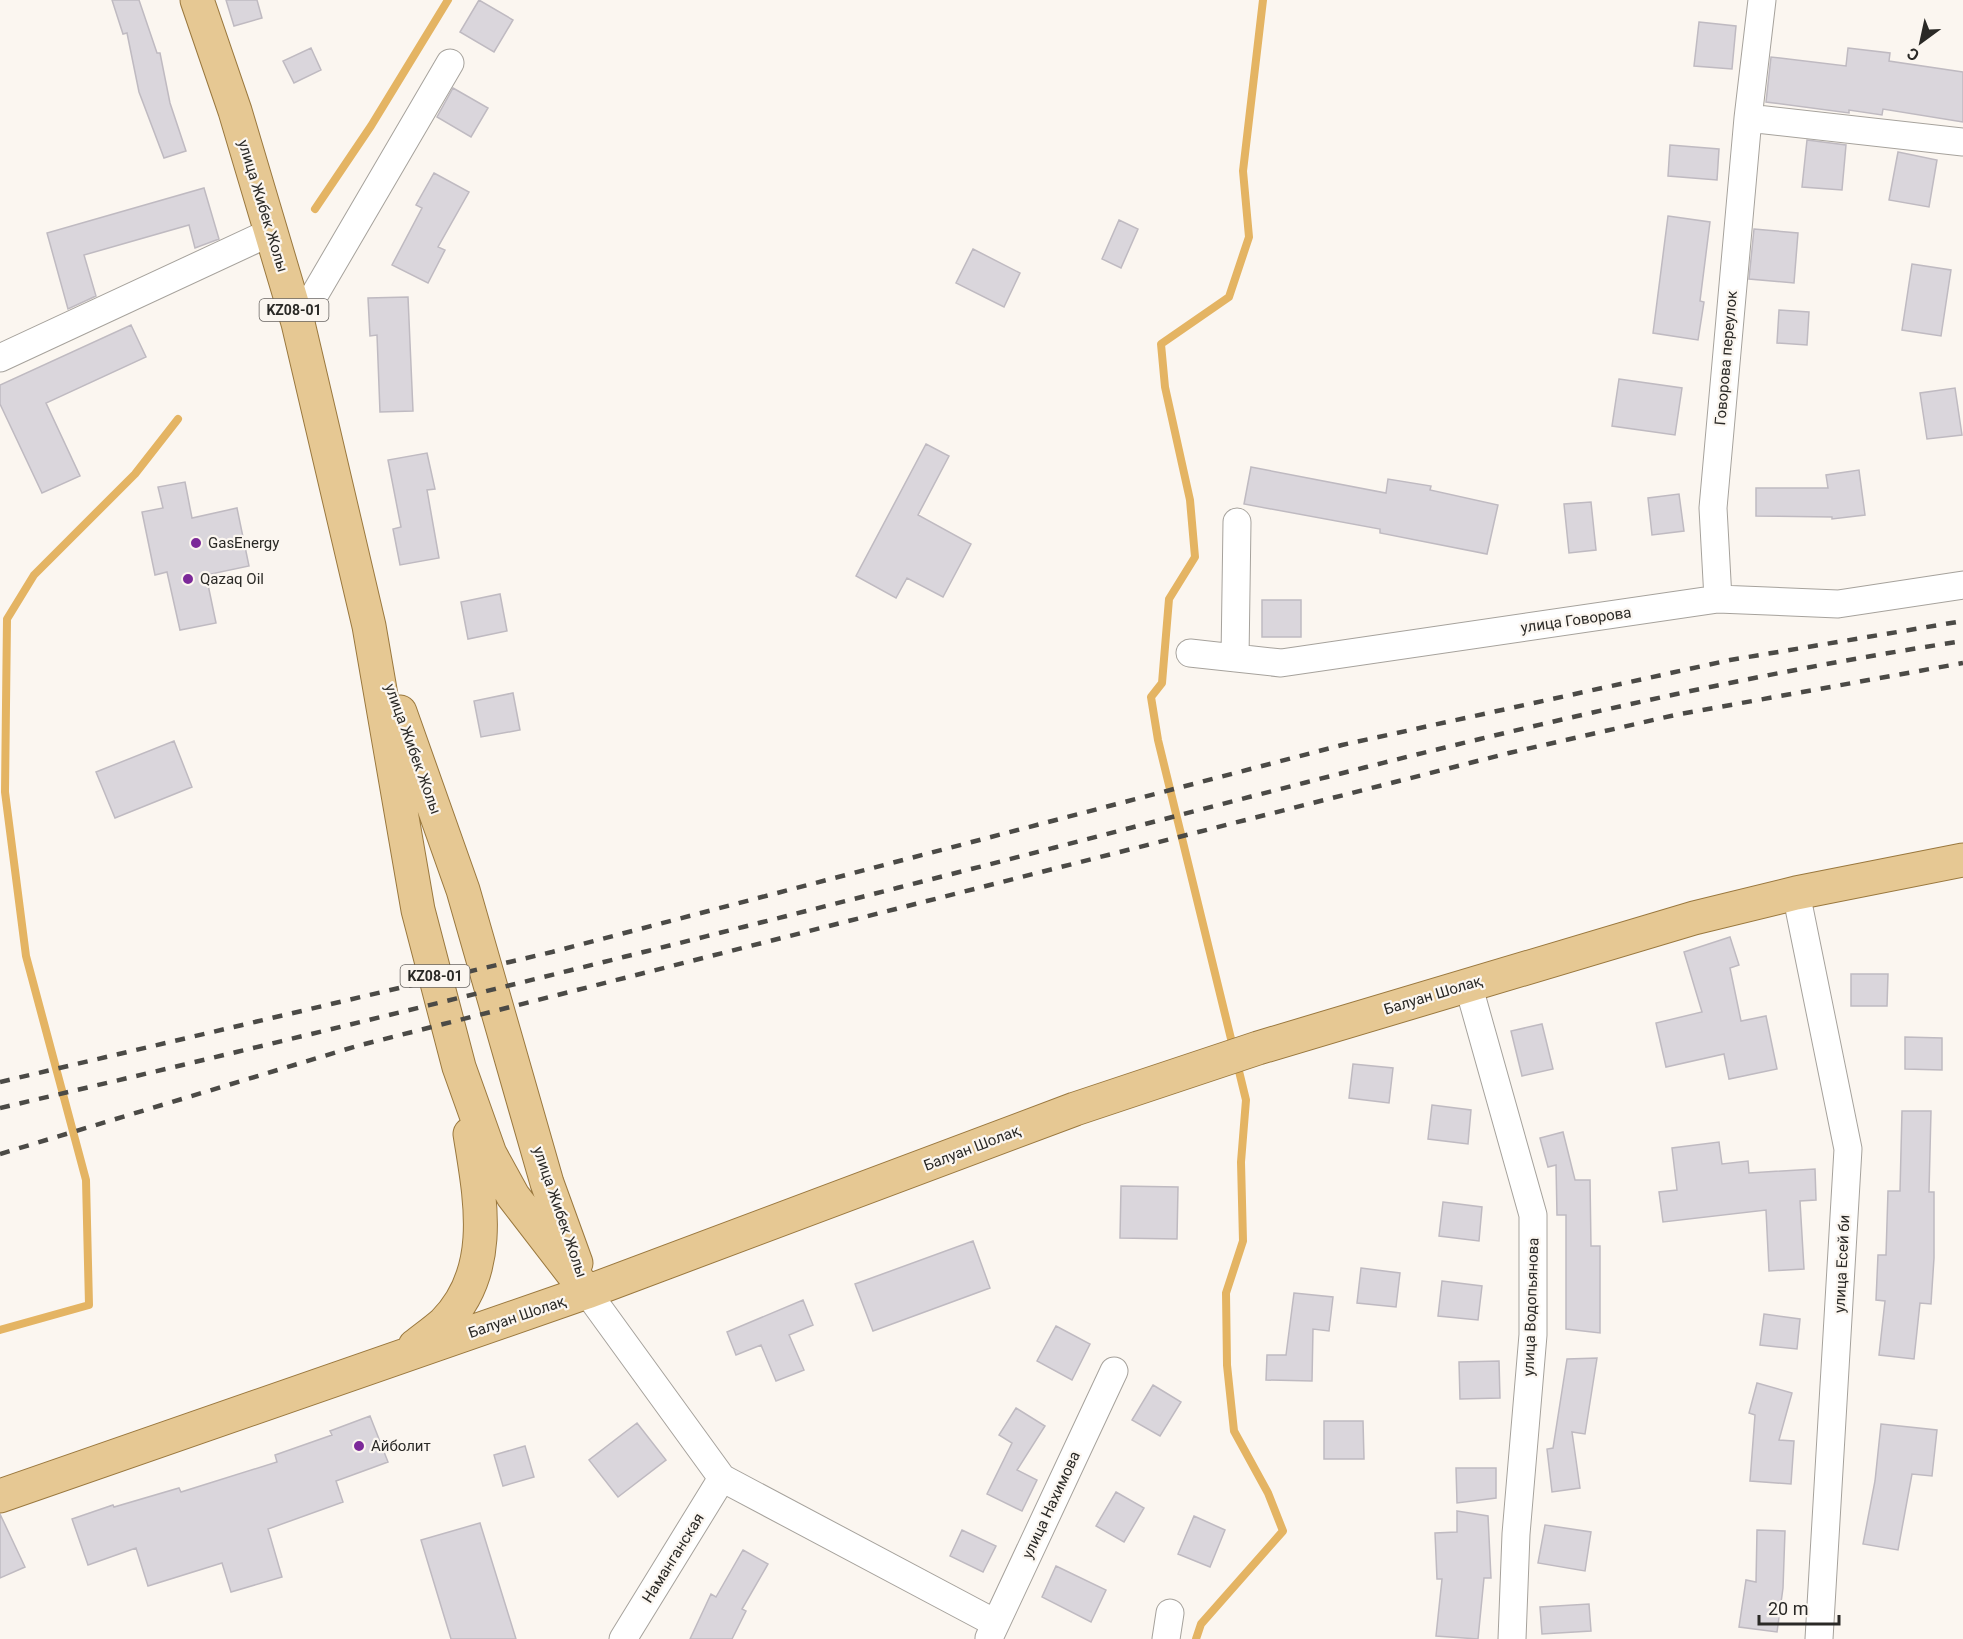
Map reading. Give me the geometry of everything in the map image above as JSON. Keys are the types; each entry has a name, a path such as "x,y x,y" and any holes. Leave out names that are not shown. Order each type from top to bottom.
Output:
{"main road":[{"name":"улица Жибек Жолы","path":"197,0 235,111 298,323 369,626 418,910 459,1067 490,1154 513,1196 587,1292"},
{"name":"улица Жибек Жолы","path":"369,626 463,890 547,1183 587,1292"},
{"name":"Балуан Шолақ","path":"0,1496 587,1292 1075,1109 1257,1048 1694,918 1796,893 1963,860"},
{"name":"KZ08-01","path":"404,1356 445,1322 467,1290 479,1250 482,1213 459,1067"}],"street":[{"name":"Говорова переулок","path":"1718,599 1713,508 1748,118 1762,0"},
{"path":"298,323 450,63"},
{"path":"1748,118 1963,142"},
{"path":"0,358 271,232"},
{"path":"1235,658 1237,522"},
{"name":"улица Говорова","path":"1190,653 1281,663 1718,599 1838,604 1963,585"},
{"name":"улица Есей би","path":"1796,893 1848,1149 1820,1639"},
{"name":"улица Водопьянова","path":"1468,984 1533,1215 1533,1335 1516,1534 1512,1639"},
{"path":"587,1292 722,1478 992,1631"},
{"name":"улица Нахимова","path":"992,1631 1114,1371"},
{"name":"Наманганская","path":"623,1639 722,1478"}],"building":[{"path":"112,0 139,0 157,53 160,53 170,103 186,151 164,158 139,92 127,33 123,34"},
{"path":"226,0 257,0 262,18 234,26"},
{"path":"479,0 513,20 494,52 460,32"},
{"path":"1699,22 1736,26 1732,69 1694,66"},
{"path":"311,48 321,70 294,83 283,61"},
{"path":"1848,48 1890,53 1889,61 1963,72 1963,122 1883,109 1882,115 1766,102 1771,57 1846,66"},
{"path":"453,88 488,108 471,137 437,117"},
{"path":"1807,140 1846,145 1842,190 1802,187"},
{"path":"1670,145 1719,149 1717,180 1668,176"},
{"path":"1898,152 1937,160 1929,207 1889,200"},
{"path":"434,173 469,192 438,247 445,250 428,283 392,265 422,208 416,205"},
{"path":"204,188 219,239 195,248 189,225 84,255 96,296 68,309 47,233"},
{"path":"1668,216 1710,222 1700,301 1704,302 1698,340 1653,333"},
{"path":"1119,220 1138,229 1121,268 1102,259"},
{"path":"1754,229 1798,233 1794,283 1749,279"},
{"path":"973,249 1020,273 1004,307 956,283"},
{"path":"1912,264 1951,270 1941,336 1902,330"},
{"path":"408,297 413,411 380,412 377,335 370,336 368,298"},
{"path":"1779,310 1809,312 1807,345 1777,343"},
{"path":"131,325 146,357 46,403 80,476 42,493 0,404 0,385"},
{"path":"1619,379 1682,388 1675,435 1612,426"},
{"path":"1955,388 1962,435 1927,439 1920,393"},
{"path":"926,444 949,456 918,515 971,544 943,597 907,578 896,598 856,576"},
{"path":"427,453 435,489 427,490 439,558 400,565 393,529 401,527 388,460"},
{"path":"1251,467 1386,493 1388,479 1431,486 1430,490 1498,505 1487,554 1380,533 1380,529 1244,504"},
{"path":"1859,470 1865,515 1832,519 1832,517 1756,516 1756,488 1828,488 1826,475"},
{"path":"185,482 192,518 237,508 249,566 206,575 216,623 180,630 167,572 155,575 142,512 163,508 158,487"},
{"path":"1679,494 1684,531 1652,535 1648,498"},
{"path":"1591,502 1596,550 1569,553 1564,504"},
{"path":"500,594 507,631 468,639 461,602"},
{"path":"1262,600 1301,600 1301,637 1262,637"},
{"path":"513,693 520,730 481,737 474,701"},
{"path":"174,741 192,787 115,818 96,772"},
{"path":"1730,937 1739,965 1730,968 1741,1021 1766,1016 1777,1069 1729,1079 1724,1054 1666,1067 1656,1023 1702,1012 1684,952"},
{"path":"1851,974 1888,974 1887,1006 1851,1006"},
{"path":"1542,1024 1553,1069 1522,1076 1511,1031"},
{"path":"1905,1037 1942,1038 1942,1070 1905,1069"},
{"path":"1353,1064 1393,1068 1389,1103 1349,1098"},
{"path":"1432,1105 1471,1110 1468,1144 1428,1139"},
{"path":"1902,1111 1931,1111 1929,1192 1934,1192 1934,1258 1931,1304 1920,1303 1914,1359 1879,1355 1885,1301 1876,1300 1878,1255 1886,1255 1888,1191 1900,1191"},
{"path":"1563,1132 1575,1180 1590,1180 1591,1246 1600,1246 1600,1333 1566,1329 1566,1215 1557,1215 1556,1165 1548,1167 1540,1138"},
{"path":"1719,1142 1722,1164 1748,1161 1749,1173 1815,1169 1816,1200 1800,1201 1804,1269 1769,1271 1766,1210 1663,1222 1659,1192 1677,1190 1672,1148"},
{"path":"1121,1186 1178,1187 1177,1239 1120,1238"},
{"path":"1443,1202 1482,1207 1479,1241 1439,1236"},
{"path":"973,1241 990,1288 873,1331 855,1284"},
{"path":"1361,1268 1400,1273 1396,1307 1357,1303"},
{"path":"1442,1281 1482,1286 1478,1320 1438,1316"},
{"path":"1294,1293 1333,1297 1329,1331 1313,1329 1312,1381 1266,1380 1267,1355 1286,1355"},
{"path":"803,1300 813,1325 789,1335 804,1370 776,1381 761,1345 736,1355 727,1332"},
{"path":"1764,1314 1800,1319 1797,1349 1760,1345"},
{"path":"1056,1326 1090,1344 1072,1380 1037,1361"},
{"path":"1597,1358 1585,1434 1572,1432 1580,1488 1552,1492 1547,1449 1553,1448 1567,1359"},
{"path":"1499,1361 1500,1398 1460,1399 1459,1362"},
{"path":"1757,1383 1792,1393 1779,1440 1794,1441 1791,1484 1750,1481 1755,1415 1749,1413"},
{"path":"1153,1385 1181,1402 1160,1436 1132,1420"},
{"path":"1016,1408 1045,1426 1017,1470 1037,1480 1022,1511 987,1494 1012,1443 999,1435"},
{"path":"370,1416 388,1462 336,1481 343,1502 268,1529 282,1577 231,1592 222,1563 148,1586 136,1548 88,1565 72,1519 113,1505 114,1507 179,1488 181,1492 277,1462 275,1455 332,1435 330,1431"},
{"path":"1324,1421 1363,1421 1364,1459 1324,1459"},
{"path":"637,1423 666,1460 618,1497 589,1460"},
{"path":"1881,1424 1937,1430 1932,1476 1912,1474 1898,1550 1863,1544 1875,1481"},
{"path":"525,1446 534,1477 503,1486 494,1455"},
{"path":"1456,1468 1496,1468 1496,1498 1457,1503"},
{"path":"1116,1492 1144,1508 1124,1542 1096,1526"},
{"path":"1457,1511 1488,1516 1491,1578 1484,1578 1478,1639 1436,1636 1442,1579 1437,1579 1435,1533 1457,1532"},
{"path":"0,1514 25,1567 0,1578"},
{"path":"1194,1516 1225,1530 1210,1567 1178,1554"},
{"path":"480,1523 516,1639 451,1639 421,1540"},
{"path":"1545,1525 1591,1532 1585,1571 1538,1563"},
{"path":"962,1530 996,1546 983,1572 950,1556"},
{"path":"1757,1530 1785,1531 1783,1588 1777,1632 1739,1627 1746,1580 1756,1582"},
{"path":"743,1550 768,1564 742,1609 746,1611 732,1639 690,1639 711,1594 716,1597"},
{"path":"1056,1566 1106,1590 1091,1622 1042,1597"},
{"path":"1589,1604 1591,1631 1542,1634 1540,1607"}],"waterway":[{"path":"315,209 371,126 448,0"},
{"path":"1234,1051 1158,740 1151,697 1162,683 1169,599 1195,557 1190,500 1165,387 1161,344 1229,297 1249,237 1243,171 1263,0"},
{"path":"0,1330 89,1305 86,1180 26,956 5,792 7,619 34,575 135,474 178,419"},
{"path":"1196,1639 1201,1624 1283,1531 1268,1493 1234,1431 1227,1365 1226,1293 1243,1241 1241,1162 1246,1100 1237,1063"}],"railway":[{"path":"0,1082 552,952 1342,745 1730,660 1963,621"},
{"path":"0,1108 527,981 1505,733 1733,682 1963,641"},
{"path":"0,1154 357,1046 1509,753 1675,715 1963,663"}],"place":[{"name":"GasEnergy","path":"196,543"},
{"name":"Qazaq Oil","path":"188,579"},
{"name":"Айболит","path":"359,1446"}]}
